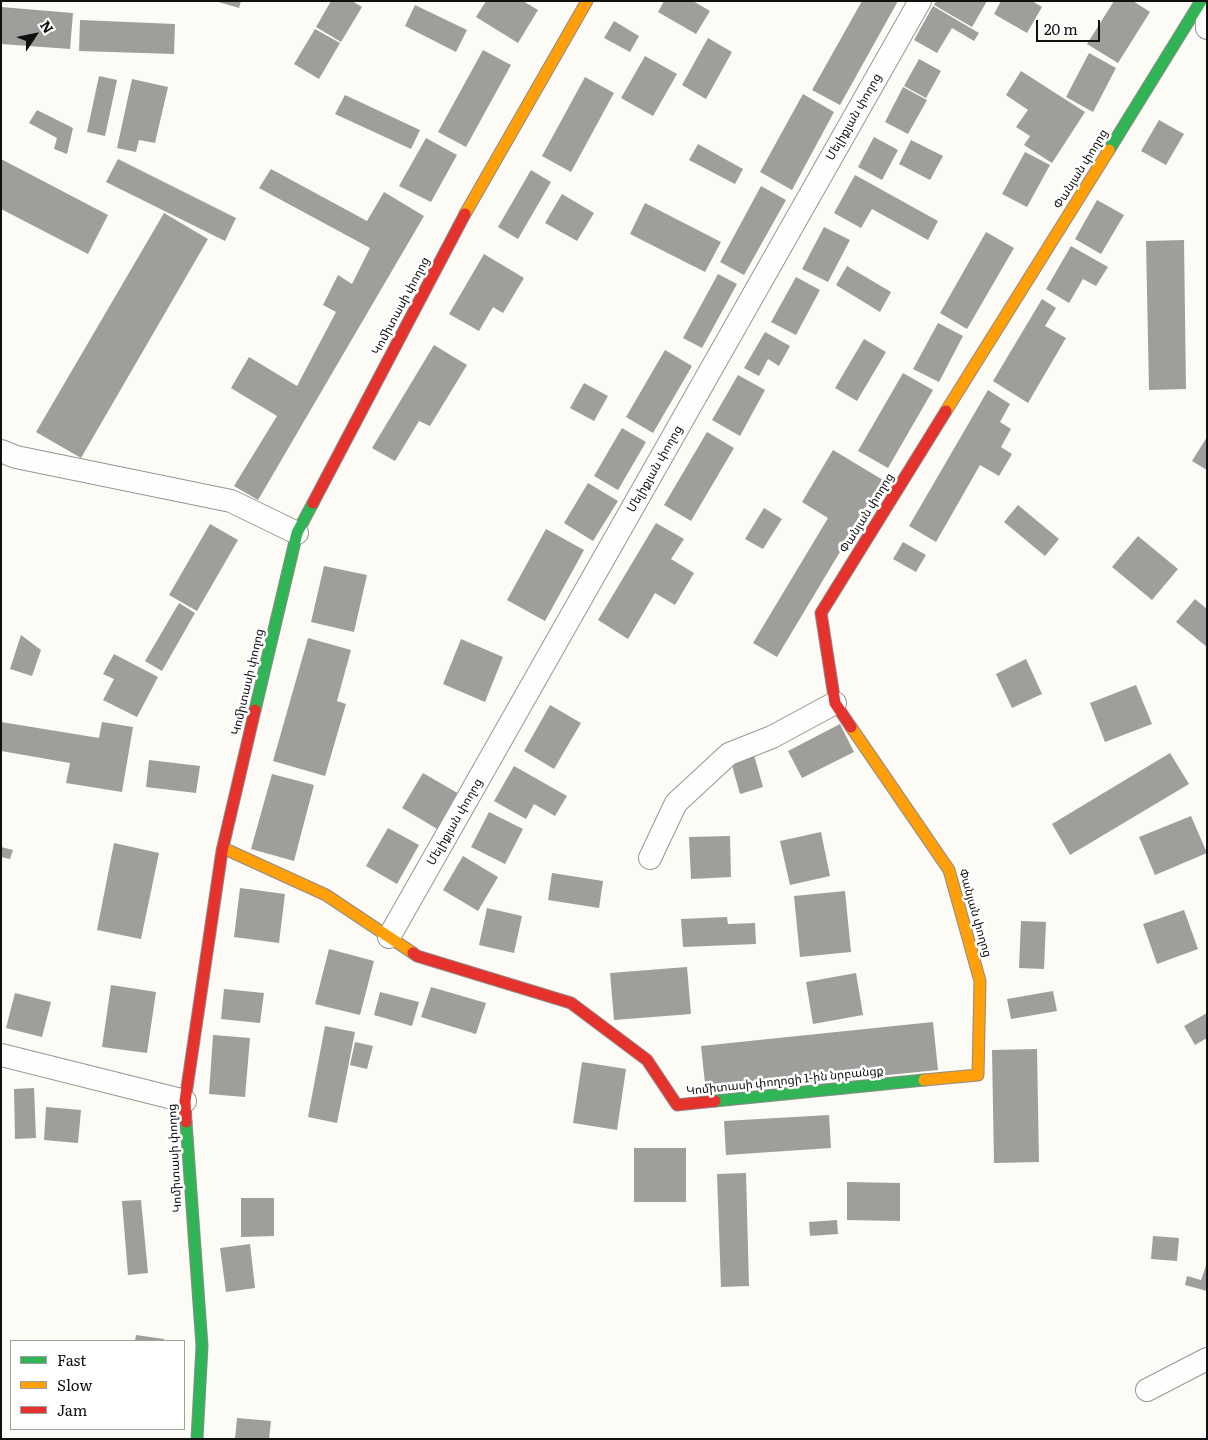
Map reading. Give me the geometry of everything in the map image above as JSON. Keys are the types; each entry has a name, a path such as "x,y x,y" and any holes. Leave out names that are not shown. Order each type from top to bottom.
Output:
{"street":[{"name":"Կոմիտասի փողոց","path":"197,1439 202,1346 185,1101 223,848 297,533 474,197 587,1"},
{"name":"Մելիքյան փողոց","path":"389,937 920,1"},
{"name":"Փանյան փողոց","path":"978,1075 980,981 950,870 836,703 821,613 1201,1"},
{"path":"1206,1 1207,28"},
{"path":"1,451 16,458 232,501 297,533"},
{"path":"650,858 676,803 729,754 772,737 836,703"},
{"name":"Կոմիտասի փողոցի 1-ին նրբանցք","path":"223,848 326,895 417,956 571,1003 647,1060 677,1105 978,1075"},
{"path":"1,1055 185,1101"},
{"path":"1147,1390 1207,1359"}],"building":[{"path":"215,1 241,1 239,8"},
{"path":"331,1 352,1 362,7 341,42 316,27"},
{"path":"486,1 523,1 538,10 518,43 476,17"},
{"path":"664,1 693,1 710,11 696,34 658,12"},
{"path":"862,1 898,1 840,105 812,90"},
{"path":"936,1 987,1 972,27 934,5"},
{"path":"1001,1 1032,1 1042,7 1027,33 994,14"},
{"path":"1114,1 1133,1 1150,12 1118,63 1087,44"},
{"path":"415,5 467,30 456,52 405,26"},
{"path":"933,6 979,33 974,41 952,28 937,53 914,40"},
{"path":"1,7 73,13 70,49 1,44"},
{"path":"80,20 175,24 174,54 79,51"},
{"path":"614,21 639,36 630,52 604,38"},
{"path":"315,29 340,43 319,79 294,64"},
{"path":"708,38 732,52 706,99 682,85"},
{"path":"483,50 511,65 466,147 438,132"},
{"path":"1089,53 1116,68 1093,112 1066,97"},
{"path":"645,56 677,74 653,116 621,98"},
{"path":"919,59 941,71 926,98 904,86"},
{"path":"1021,71 1085,112 1052,163 1024,145 1030,136 1016,127 1028,110 1006,95"},
{"path":"99,76 117,80 105,136 87,132"},
{"path":"585,77 614,93 571,172 542,156"},
{"path":"132,79 168,87 155,143 139,140 136,152 117,148"},
{"path":"903,87 927,100 908,134 885,122"},
{"path":"803,94 834,112 792,190 760,172"},
{"path":"345,95 420,130 411,149 335,114"},
{"path":"37,110 73,128 67,154 54,149 57,138 29,123"},
{"path":"1159,120 1184,134 1166,165 1141,151"},
{"path":"874,137 898,150 882,180 858,167"},
{"path":"426,138 457,155 431,202 399,186"},
{"path":"911,140 943,156 930,180 899,164"},
{"path":"698,144 743,169 735,184 689,160"},
{"path":"1025,152 1050,165 1027,207 1002,194"},
{"path":"1,159 108,215 88,254 1,209"},
{"path":"118,159 236,218 225,241 106,182"},
{"path":"271,169 367,221 384,192 424,216 258,500 234,486 277,416 231,388 249,357 297,386 336,312 323,305 338,275 352,284 370,248 259,188"},
{"path":"531,170 551,182 518,239 498,227"},
{"path":"855,175 938,221 928,240 872,209 861,228 834,213"},
{"path":"761,186 786,200 744,275 720,262"},
{"path":"562,194 594,213 577,241 545,223"},
{"path":"1097,200 1124,215 1101,254 1075,239"},
{"path":"645,203 721,242 705,272 630,234"},
{"path":"164,213 208,239 81,458 36,432"},
{"path":"824,227 850,240 828,282 802,269"},
{"path":"986,232 1014,248 967,329 940,313"},
{"path":"1184,240 1186,389 1149,390 1146,241"},
{"path":"1071,246 1108,267 1096,286 1083,279 1069,303 1046,289"},
{"path":"484,254 524,278 503,313 493,307 479,331 449,314"},
{"path":"847,266 891,292 880,312 836,285"},
{"path":"718,274 737,284 702,348 683,338"},
{"path":"796,277 820,290 796,335 771,322"},
{"path":"1042,299 1056,308 1045,326 1066,338 1028,403 993,381"},
{"path":"938,323 963,336 939,382 913,369"},
{"path":"765,332 790,346 779,366 768,359 759,376 744,368"},
{"path":"864,339 886,352 857,401 835,388"},
{"path":"434,345 467,365 430,426 419,421 395,461 372,448"},
{"path":"665,350 692,366 653,433 626,417"},
{"path":"903,373 933,390 888,468 858,451"},
{"path":"738,375 765,390 740,436 712,420"},
{"path":"584,383 608,396 594,421 570,408"},
{"path":"988,390 1010,404 1000,422 1011,429 1001,447 1012,454 999,476 980,465 936,542 909,526"},
{"path":"622,428 646,442 618,490 594,476"},
{"path":"707,432 734,448 691,521 664,505"},
{"path":"1207,437 1207,470 1192,461"},
{"path":"833,450 883,480 777,657 753,643 828,518 802,502"},
{"path":"588,483 618,501 593,541 564,523"},
{"path":"1018,505 1059,539 1045,556 1004,522"},
{"path":"764,508 782,519 763,549 745,539"},
{"path":"656,523 684,539 671,559 694,573 675,605 655,593 628,639 598,620"},
{"path":"210,524 238,540 197,611 169,595"},
{"path":"546,529 584,550 545,621 507,600"},
{"path":"1138,536 1178,569 1152,600 1112,567"},
{"path":"903,542 926,555 916,572 893,559"},
{"path":"324,566 367,575 354,632 311,622"},
{"path":"1195,599 1207,609 1207,647 1176,622"},
{"path":"179,603 195,613 162,671 145,661"},
{"path":"21,635 41,650 32,676 10,669"},
{"path":"308,638 351,650 337,701 346,704 325,776 273,761"},
{"path":"461,639 503,657 485,702 443,684"},
{"path":"114,654 158,677 137,717 103,700 114,679 103,674"},
{"path":"1026,659 1042,694 1012,708 996,674"},
{"path":"1136,685 1152,724 1105,742 1090,703"},
{"path":"550,705 581,723 554,769 524,751"},
{"path":"1,722 99,738 102,722 133,727 122,792 66,783 70,763 1,751"},
{"path":"840,724 854,752 802,778 788,751"},
{"path":"1170,753 1189,784 1070,855 1052,824"},
{"path":"754,755 763,787 740,794 731,762"},
{"path":"149,760 200,766 196,793 146,787"},
{"path":"514,766 567,796 555,816 534,804 526,819 494,801"},
{"path":"423,773 461,795 439,830 402,808"},
{"path":"272,774 314,785 294,861 251,849"},
{"path":"489,812 523,829 505,864 471,847"},
{"path":"1191,816 1207,853 1155,875 1139,837"},
{"path":"388,828 419,845 397,884 366,866"},
{"path":"821,832 830,876 790,885 780,841"},
{"path":"730,836 731,877 691,879 689,837"},
{"path":"114,843 159,853 141,939 97,930"},
{"path":"1,847 13,850 10,859 1,857"},
{"path":"463,856 498,877 478,911 443,890"},
{"path":"552,873 603,881 599,908 548,900"},
{"path":"240,888 285,894 279,943 234,937"},
{"path":"845,891 851,952 800,957 794,896"},
{"path":"487,908 522,916 514,953 479,945"},
{"path":"1184,910 1198,949 1157,964 1143,924"},
{"path":"727,917 728,924 755,923 756,944 683,947 681,919"},
{"path":"1021,921 1046,922 1044,969 1019,968"},
{"path":"329,949 374,961 360,1015 315,1004"},
{"path":"687,967 691,1014 614,1020 610,973"},
{"path":"856,973 863,1015 813,1024 806,982"},
{"path":"111,985 156,992 147,1053 102,1047"},
{"path":"431,987 486,1003 476,1034 421,1017"},
{"path":"224,989 264,993 260,1023 221,1019"},
{"path":"1053,991 1057,1011 1011,1019 1007,999"},
{"path":"380,992 419,1002 412,1026 374,1015"},
{"path":"15,993 51,1002 42,1037 6,1028"},
{"path":"1207,1013 1207,1038 1195,1045 1184,1026"},
{"path":"933,1022 938,1070 706,1093 701,1046"},
{"path":"325,1026 355,1032 337,1123 308,1117"},
{"path":"213,1035 250,1038 245,1097 209,1094"},
{"path":"355,1042 373,1046 367,1069 350,1065"},
{"path":"1037,1049 1039,1162 994,1163 992,1050"},
{"path":"582,1062 626,1069 617,1130 573,1123"},
{"path":"34,1088 36,1138 15,1139 14,1089"},
{"path":"46,1107 81,1110 78,1143 44,1140"},
{"path":"829,1115 831,1148 726,1155 724,1121"},
{"path":"634,1148 686,1148 686,1202 634,1202"},
{"path":"746,1173 749,1286 721,1287 717,1174"},
{"path":"847,1182 900,1183 900,1221 847,1220"},
{"path":"241,1198 274,1198 274,1236 241,1237"},
{"path":"141,1200 148,1273 128,1275 122,1201"},
{"path":"837,1220 838,1234 810,1236 809,1222"},
{"path":"1153,1236 1179,1238 1177,1261 1151,1259"},
{"path":"250,1244 255,1288 226,1292 220,1248"},
{"path":"1207,1263 1207,1291 1185,1285 1187,1276 1201,1280"},
{"path":"136,1335 164,1339 164,1340 135,1340"},
{"path":"237,1418 271,1421 269,1439 235,1439"}],"traffic: fast":[{"path":"1109,150 1201,1"},
{"path":"255,710 297,533 313,503"},
{"path":"715,1101 924,1080"},
{"path":"186,1122 202,1346 197,1439"}],"traffic: slow":[{"path":"465,214 587,1"},
{"path":"946,411 1109,150"},
{"path":"851,727 949,870 980,981 978,1075 924,1080"},
{"path":"223,848 326,895 413,953"}],"traffic: jam":[{"path":"313,503 465,214"},
{"path":"851,727 835,703 821,613 946,411"},
{"path":"186,1122 185,1101 222,851 255,710"},
{"path":"413,953 417,956 571,1003 647,1060 677,1105 715,1101"}]}
